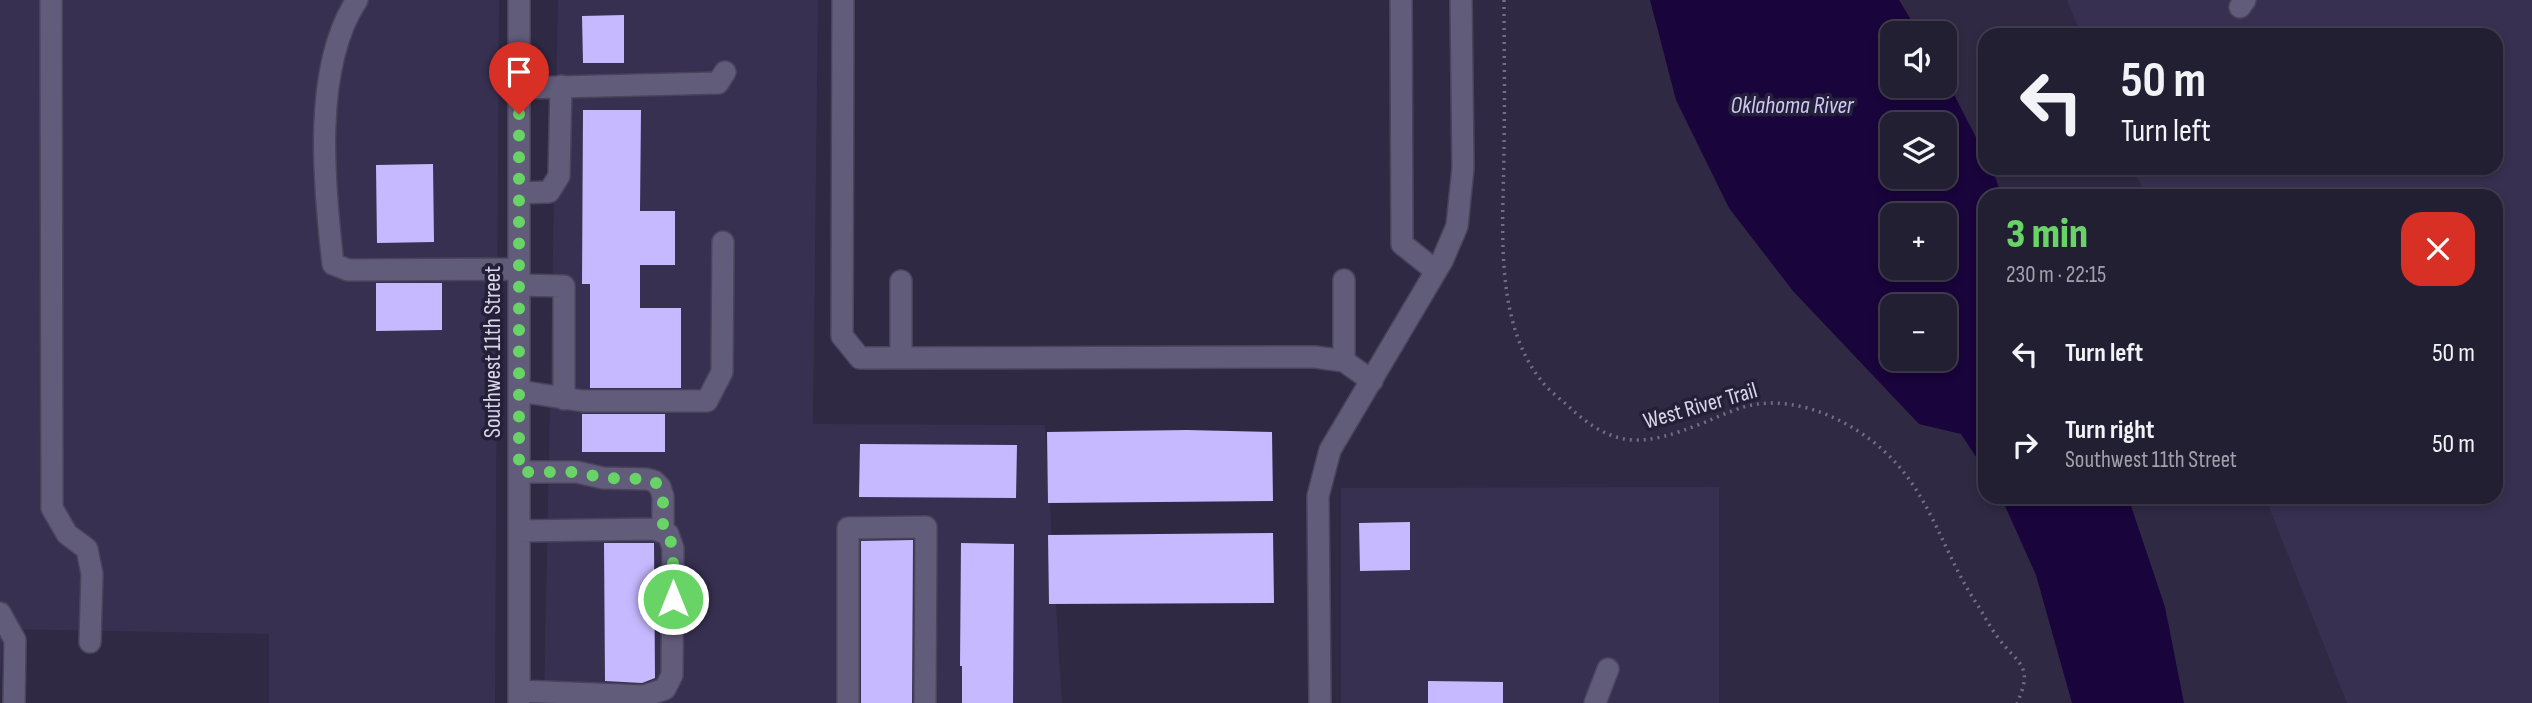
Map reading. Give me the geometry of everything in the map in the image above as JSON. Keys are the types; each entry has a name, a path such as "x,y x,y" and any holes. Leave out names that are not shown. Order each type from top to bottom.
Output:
{"street":[{"path":"51,0 52,508 67,534 87,549 92,574 90,642"},
{"path":"356,0 331,60 325,150 326,203 334,264 348,270 519,277 564,286 564,398"},
{"name":"Southwest 11th Street","path":"519,0 519,697"},
{"path":"843,0 842,336 860,358 1315,357 1344,361 1372,380"},
{"path":"1401,0 1402,244 1436,271"},
{"path":"1320,703 1318,496 1330,450 1436,271 1457,226 1462,169 1461,0"},
{"path":"519,88 718,83 725,72"},
{"path":"519,193 549,192 559,176 561,86"},
{"path":"519,391 583,401 706,401 722,372 723,242"},
{"path":"1344,280 1344,361"},
{"path":"901,281 901,358"},
{"path":"519,472 577,472 603,478 654,481 663,496 663,532"},
{"path":"848,703 848,528 926,527 925,703"},
{"path":"519,531 654,529 668,534 673,548 672,675 665,689 644,696 519,697"},
{"path":"0,613 15,640 14,703"},
{"path":"1595,703 1608,669"}],"path":[{"name":"West River Trail","path":"1503,0 1504,252 1509,309 1520,344 1540,379 1588,425 1633,442 1672,435 1744,407 1778,403 1833,416 1863,433 1887,454 1921,495 1969,592 2000,640 2020,660 2025,681 2017,703"}],"shaded area":[{"path":"0,0 499,0 495,703 269,703 269,634 3,629 0,686"},
{"path":"558,0 818,0 813,424 1045,425 1062,703 544,703"},
{"path":"2067,0 2532,0 2532,703 2347,703 2268,504 2503,504 2503,189 2142,189 2137,175 2503,175 2503,28 2078,28"},
{"path":"1719,487 1719,703 1341,703 1341,488"}],"water":[{"name":"Oklahoma River","path":"1650,0 1899,0 1912,21 1880,21 1880,98 1956,98 1978,141 1978,175 1994,175 2000,189 1978,189 1978,460 1961,434 1919,424 1793,291 1729,208 1676,100"},
{"path":"2004,504 2130,504 2165,607 2184,703 2072,703 2036,575"}],"building":[{"path":"624,15 624,63 583,63 582,16"},
{"path":"583,110 641,110 640,211 675,211 675,265 640,265 640,308 681,308 681,388 590,388 590,284 582,284"},
{"path":"433,164 434,242 377,243 376,165"},
{"path":"376,283 442,283 442,330 376,331"},
{"path":"582,414 665,414 665,452 582,452"},
{"path":"1047,432 1272,432 1273,501 1048,503"},
{"path":"860,444 1017,445 1016,498 859,497"},
{"path":"1410,522 1410,570 1360,571 1359,523"},
{"path":"1273,533 1274,603 1049,604 1048,535"},
{"path":"913,540 912,703 861,703 861,541"},
{"path":"604,543 654,543 655,678 642,683 605,681"},
{"path":"961,543 1014,544 1013,703 962,703"},
{"path":"1428,681 1503,682 1503,703 1428,703"}],"route":[{"path":"519,114 519,472 577,472 603,478 654,481 663,496 663,532 668,534 673,548 673,599"}]}
